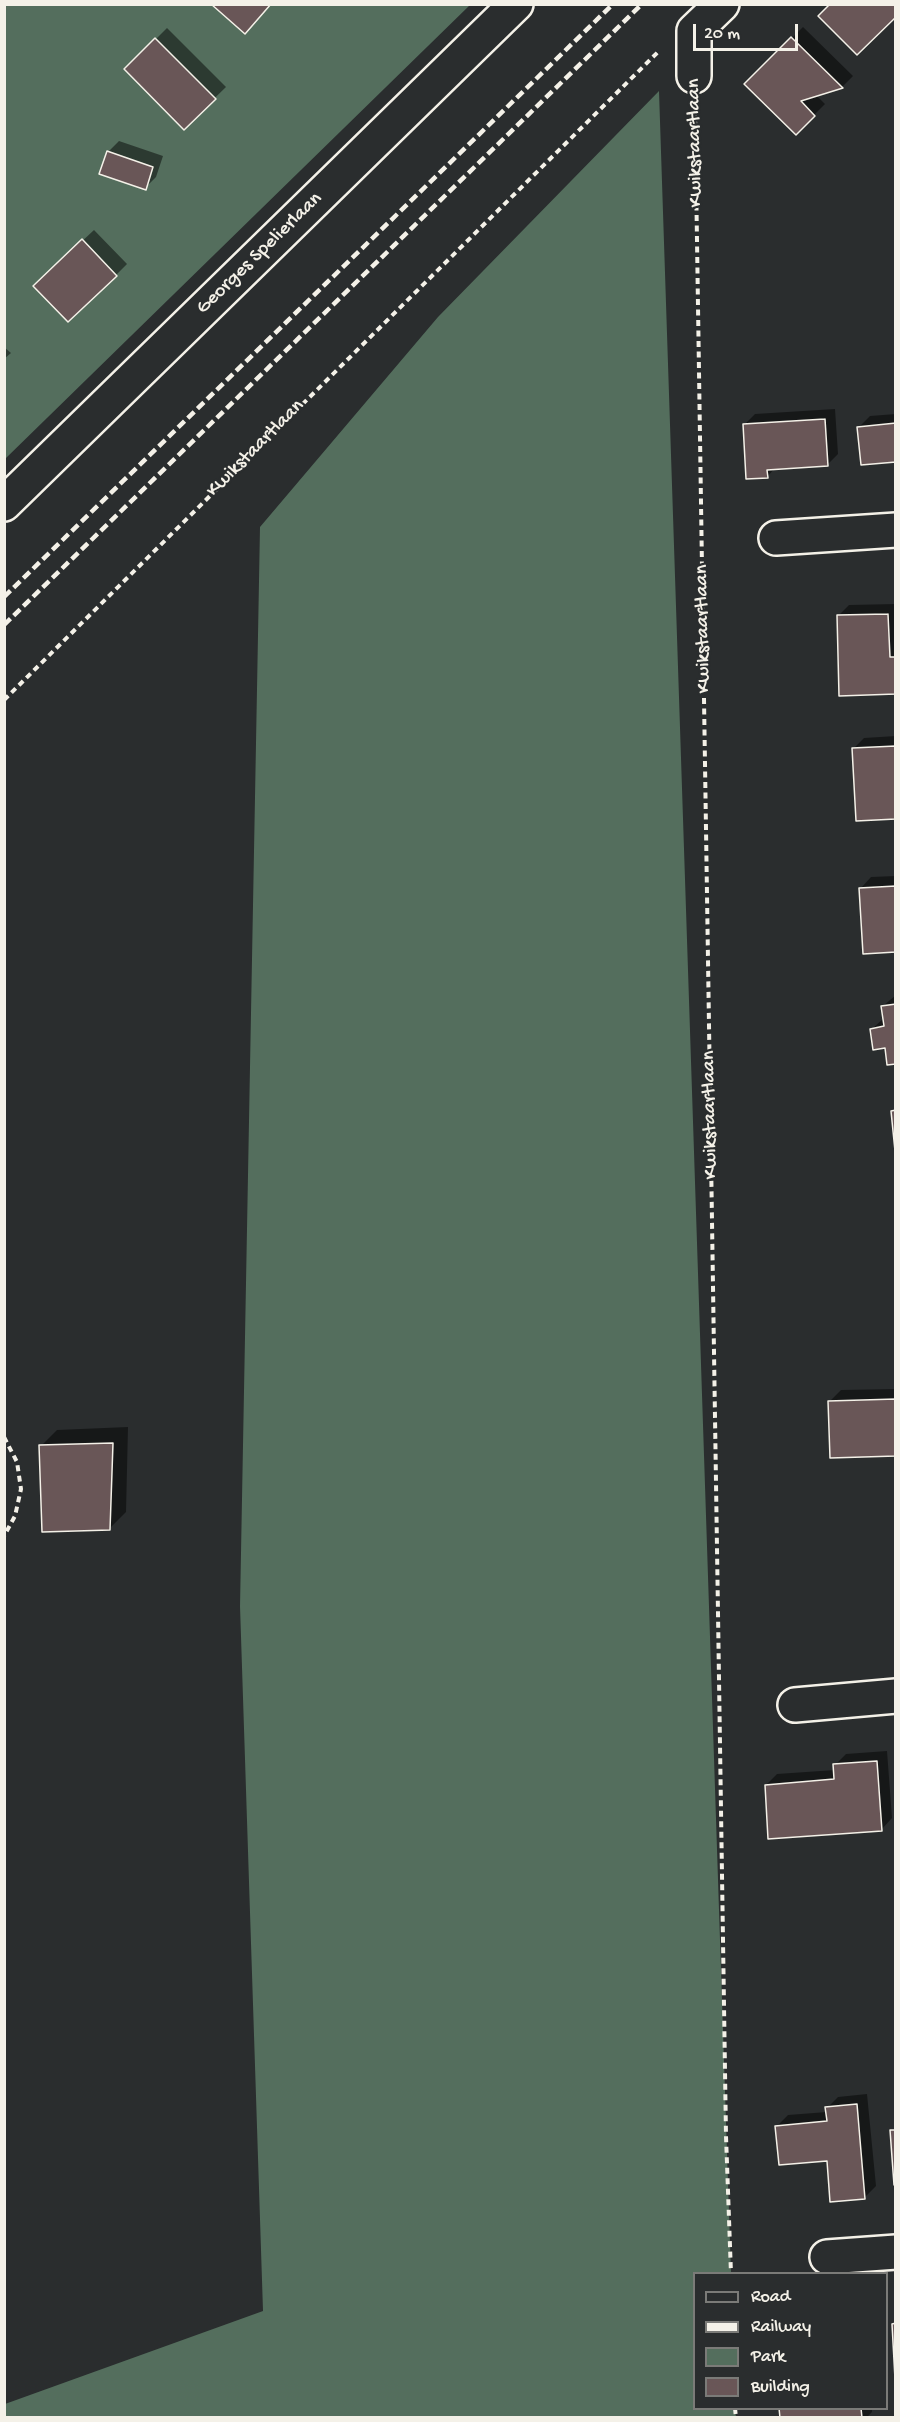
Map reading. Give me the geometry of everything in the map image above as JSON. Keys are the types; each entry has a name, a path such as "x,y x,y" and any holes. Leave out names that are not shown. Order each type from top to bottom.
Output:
{"street":[{"name":"Georges Spelierlaan","path":"5,503 516,4"},
{"path":"694,31 722,4"},
{"name":"Kwikstaartlaan","path":"694,31 694,76"},
{"path":"776,538 896,530"},
{"path":"795,1705 896,1696"},
{"path":"827,2257 896,2252"}],"path":[{"name":"Kwikstaartlaan","path":"4,700 652,56 676,37 694,31"},
{"name":"Kwikstaartlaan","path":"694,76 730,2272"},
{"path":"4,1437 17,1462 21,1489 15,1516 4,1536"}],"green space":[{"path":"5,5 470,5 5,459"},
{"path":"659,91 731,2272 693,2272 693,2410 735,2410 736,2417 5,2417 5,2404 263,2311 240,1606 260,527 438,317"}],"building":[{"path":"211,4 271,4 245,34"},
{"path":"830,4 896,4 896,17 857,55 818,16"},
{"path":"791,37 843,88 801,101 815,116 796,135 744,84"},
{"path":"155,38 216,99 184,130 124,69"},
{"path":"107,151 153,167 146,190 99,174"},
{"path":"82,239 117,276 68,322 33,286"},
{"path":"825,419 828,466 767,470 768,478 746,479 743,424"},
{"path":"896,423 896,462 861,465 857,427"},
{"path":"888,614 890,657 896,657 896,694 839,696 837,615"},
{"path":"896,746 896,819 856,821 852,748"},
{"path":"896,886 896,952 863,954 859,888"},
{"path":"896,1004 896,1064 887,1065 885,1048 873,1050 870,1029 884,1026 881,1006"},
{"path":"896,1110 896,1161 891,1111"},
{"path":"896,1399 896,1456 830,1458 828,1401"},
{"path":"113,1443 110,1530 42,1532 39,1445"},
{"path":"877,1761 882,1831 768,1839 765,1785 834,1779 833,1764"},
{"path":"857,2104 865,2199 830,2202 827,2161 779,2165 775,2126 827,2121 825,2107"},
{"path":"890,2130 896,2130 896,2185 894,2185"},
{"path":"896,2323 896,2379 895,2379 892,2324"},
{"path":"779,2410 861,2410 862,2418 780,2418"}],"railway":[{"path":"4,597 613,4"},
{"path":"4,625 642,4"}]}
